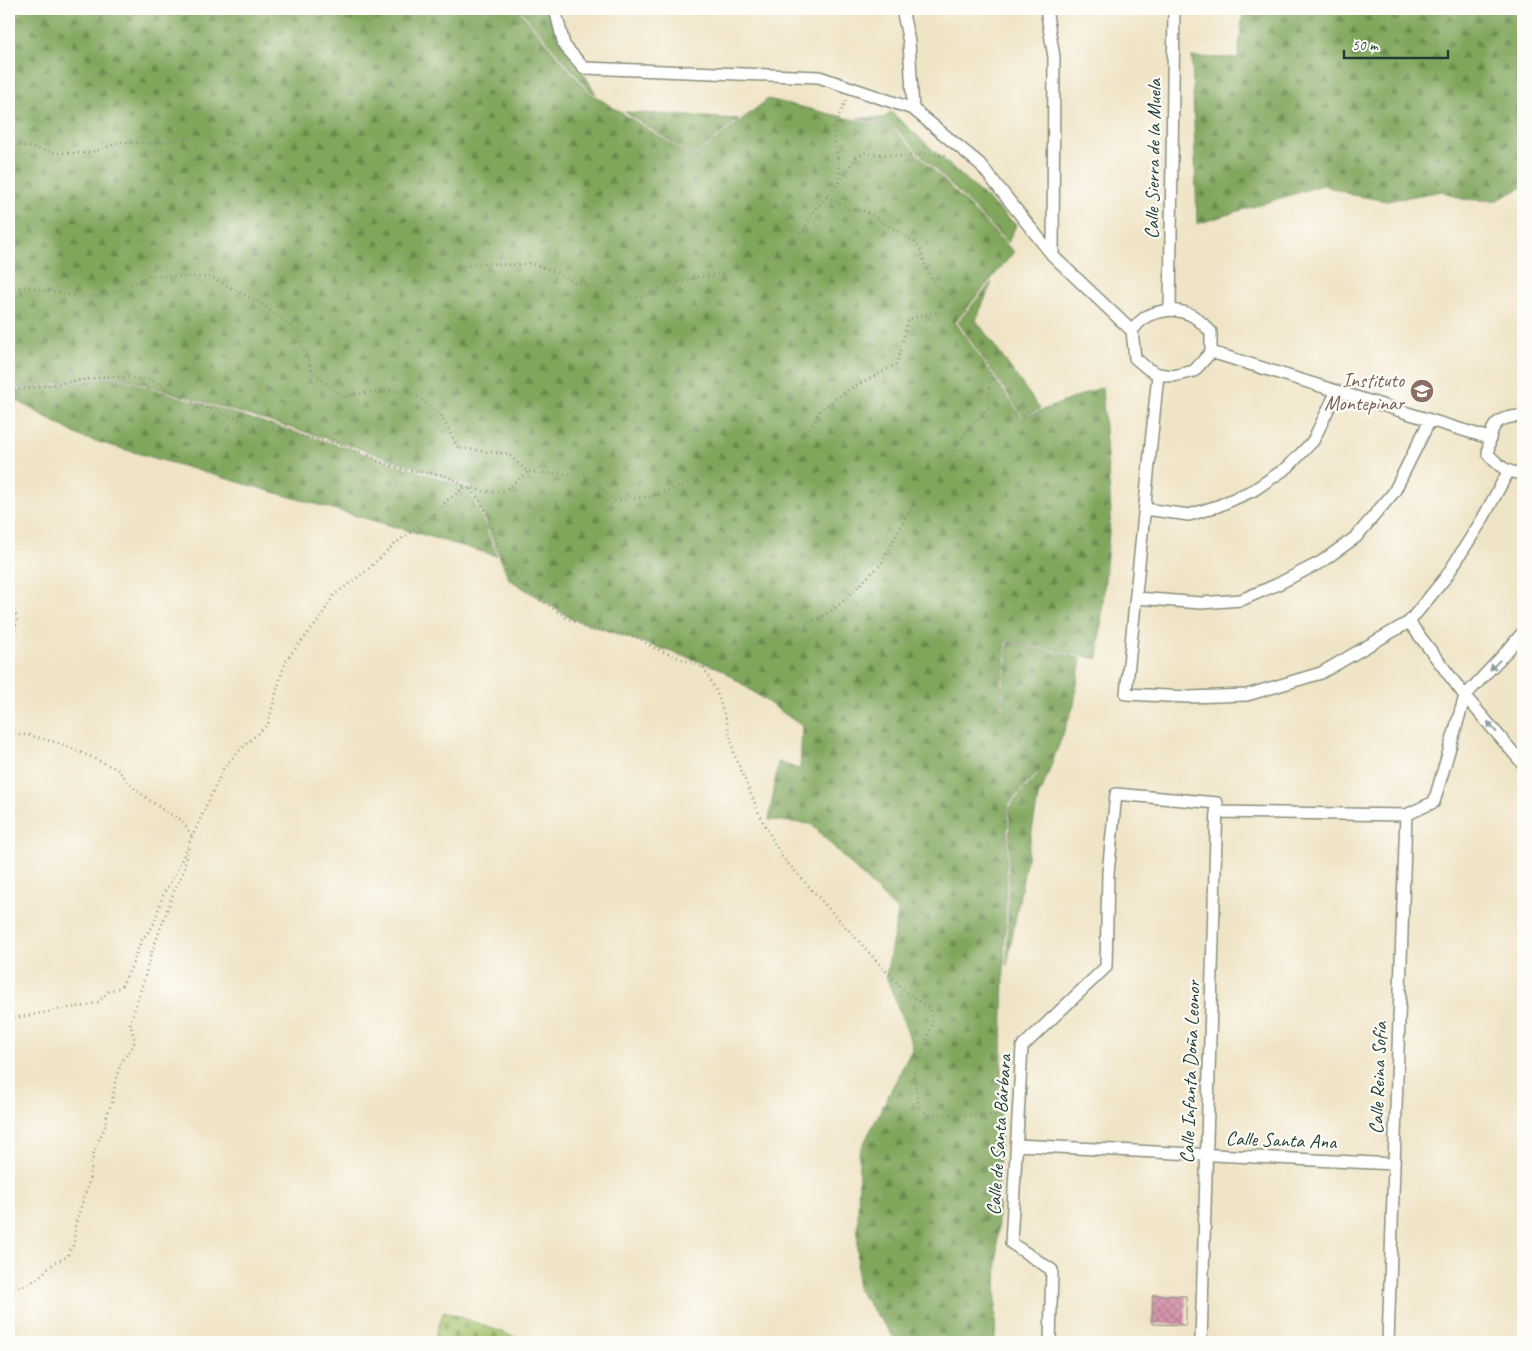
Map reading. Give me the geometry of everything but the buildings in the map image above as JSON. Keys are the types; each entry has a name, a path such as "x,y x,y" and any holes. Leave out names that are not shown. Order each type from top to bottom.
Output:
{"street":[{"path":"555,9 564,45 584,68 819,77 913,109 980,164 1053,256 1132,331 1135,358 1148,369 1158,374 1173,376 1194,371 1211,352 1211,332 1195,316 1182,311 1170,310 1152,313 1140,320 1132,331"},
{"path":"902,9 909,42 913,109"},
{"path":"1046,9 1054,57 1053,256"},
{"name":"Calle Sierra de la Muela","path":"1170,310 1174,9"},
{"path":"1211,352 1489,438"},
{"path":"1158,374 1126,694 1188,697 1247,695 1321,673 1409,622 1446,577 1482,520 1508,472"},
{"path":"1144,509 1189,515 1218,506 1254,490 1288,467 1314,441 1337,392"},
{"path":"1523,416 1508,416 1495,424 1489,438 1488,454 1508,472 1523,474"},
{"path":"1136,598 1201,602 1241,600 1321,562 1356,537 1394,492 1430,420"},
{"path":"1409,622 1465,696 1523,764"},
{"path":"1216,807 1406,815 1434,802 1465,696 1509,650 1523,632"},
{"name":"Calle de Santa Bárbara","path":"1050,1342 1052,1270 1011,1243 1022,1047 1106,967 1108,873 1116,794 1216,807"},
{"name":"Calle Infanta Doña Leonor","path":"1201,1342 1216,807"},
{"name":"Calle Reina Sofía","path":"1388,1342 1406,815"},
{"name":"Calle Santa Ana","path":"1017,1146 1394,1164"}],"path":[{"path":"838,185 839,166 833,131 851,88"},
{"path":"9,143 57,153 101,150 119,142 159,144 181,138 236,144 308,195 404,255 427,265 444,269 487,263 511,265 530,263 556,272 573,282 617,292 628,298 643,297 654,290 673,284 721,274 787,250 801,233 816,208 838,185 856,157 865,153 901,156 926,154 969,156"},
{"path":"704,668 822,617 837,607 882,564 908,513 934,478 946,470 957,445 973,423 988,409 990,381 986,355 973,320 958,302 932,280 921,251 915,242 865,211 848,209 827,196"},
{"path":"9,288 29,287 79,297 106,296 149,276 211,277 260,303 296,330 312,371 342,397 371,392 408,390 441,415 458,448 508,454 528,472 586,475 616,501 649,497 681,486 729,464 754,461 779,470 802,442 820,410 848,390 897,364 908,320 924,314 964,309"},
{"path":"9,391 110,376 151,380 189,401 246,422 295,435 341,444 380,462 406,470 443,475 456,480 471,490 481,502 494,530 505,567 517,581 532,593 566,618 590,628 637,638 654,648 704,668 716,692 727,722 734,754 762,820 782,858 902,988 929,1008 933,1021 914,1073 919,1110 930,1114 1018,1116"},
{"path":"9,1018 87,1006 98,1002 109,992 121,987 141,941 153,926 164,893 177,870 224,767 268,724 280,675 287,659 319,620 334,595 366,572 396,543 431,517 446,501 465,487 496,493 508,489 528,472"},
{"path":"9,600 16,610 16,630 9,643"},
{"path":"9,733 32,736 62,744 117,769 136,790 163,810 182,820 192,835 184,871 174,891 148,960 144,980 130,1023 135,1041 130,1051 120,1062 105,1127 94,1150 89,1182 75,1225 74,1243 67,1257 56,1262 39,1277 27,1285 9,1289"}],"green space":[{"path":"9,9 519,9 587,91 693,158 768,99 893,129 1014,252 955,322 1022,418 1102,387 1111,510 1098,659 1006,640 1001,700 1036,774 1008,805 995,1342 897,1342 857,1289 859,1153 913,1047 886,976 898,912 811,824 769,820 778,762 800,769 802,726 719,668 572,619 509,579 470,486 352,446 113,375 9,390"},
{"path":"521,9 546,9 596,94 589,90"},
{"path":"1243,9 1523,9 1523,187 1495,201 1462,199 1442,191 1387,201 1353,195 1323,185 1197,224 1192,57 1238,58"},
{"path":"625,112 739,119 693,156"},
{"path":"891,112 1016,225 1008,243 895,128 857,118 884,118"},
{"path":"992,282 976,320 1040,409 1023,416 958,322"},
{"path":"113,377 351,449 468,488 497,556 81,437 9,396 9,392"},
{"path":"1008,642 1081,658 1074,705 1039,793 1007,965 1010,806 1038,775 1003,700"},
{"path":"444,1311 529,1342 433,1342"}],"place":[{"name":"Instituto Montepinar","path":"1422,391"}]}
